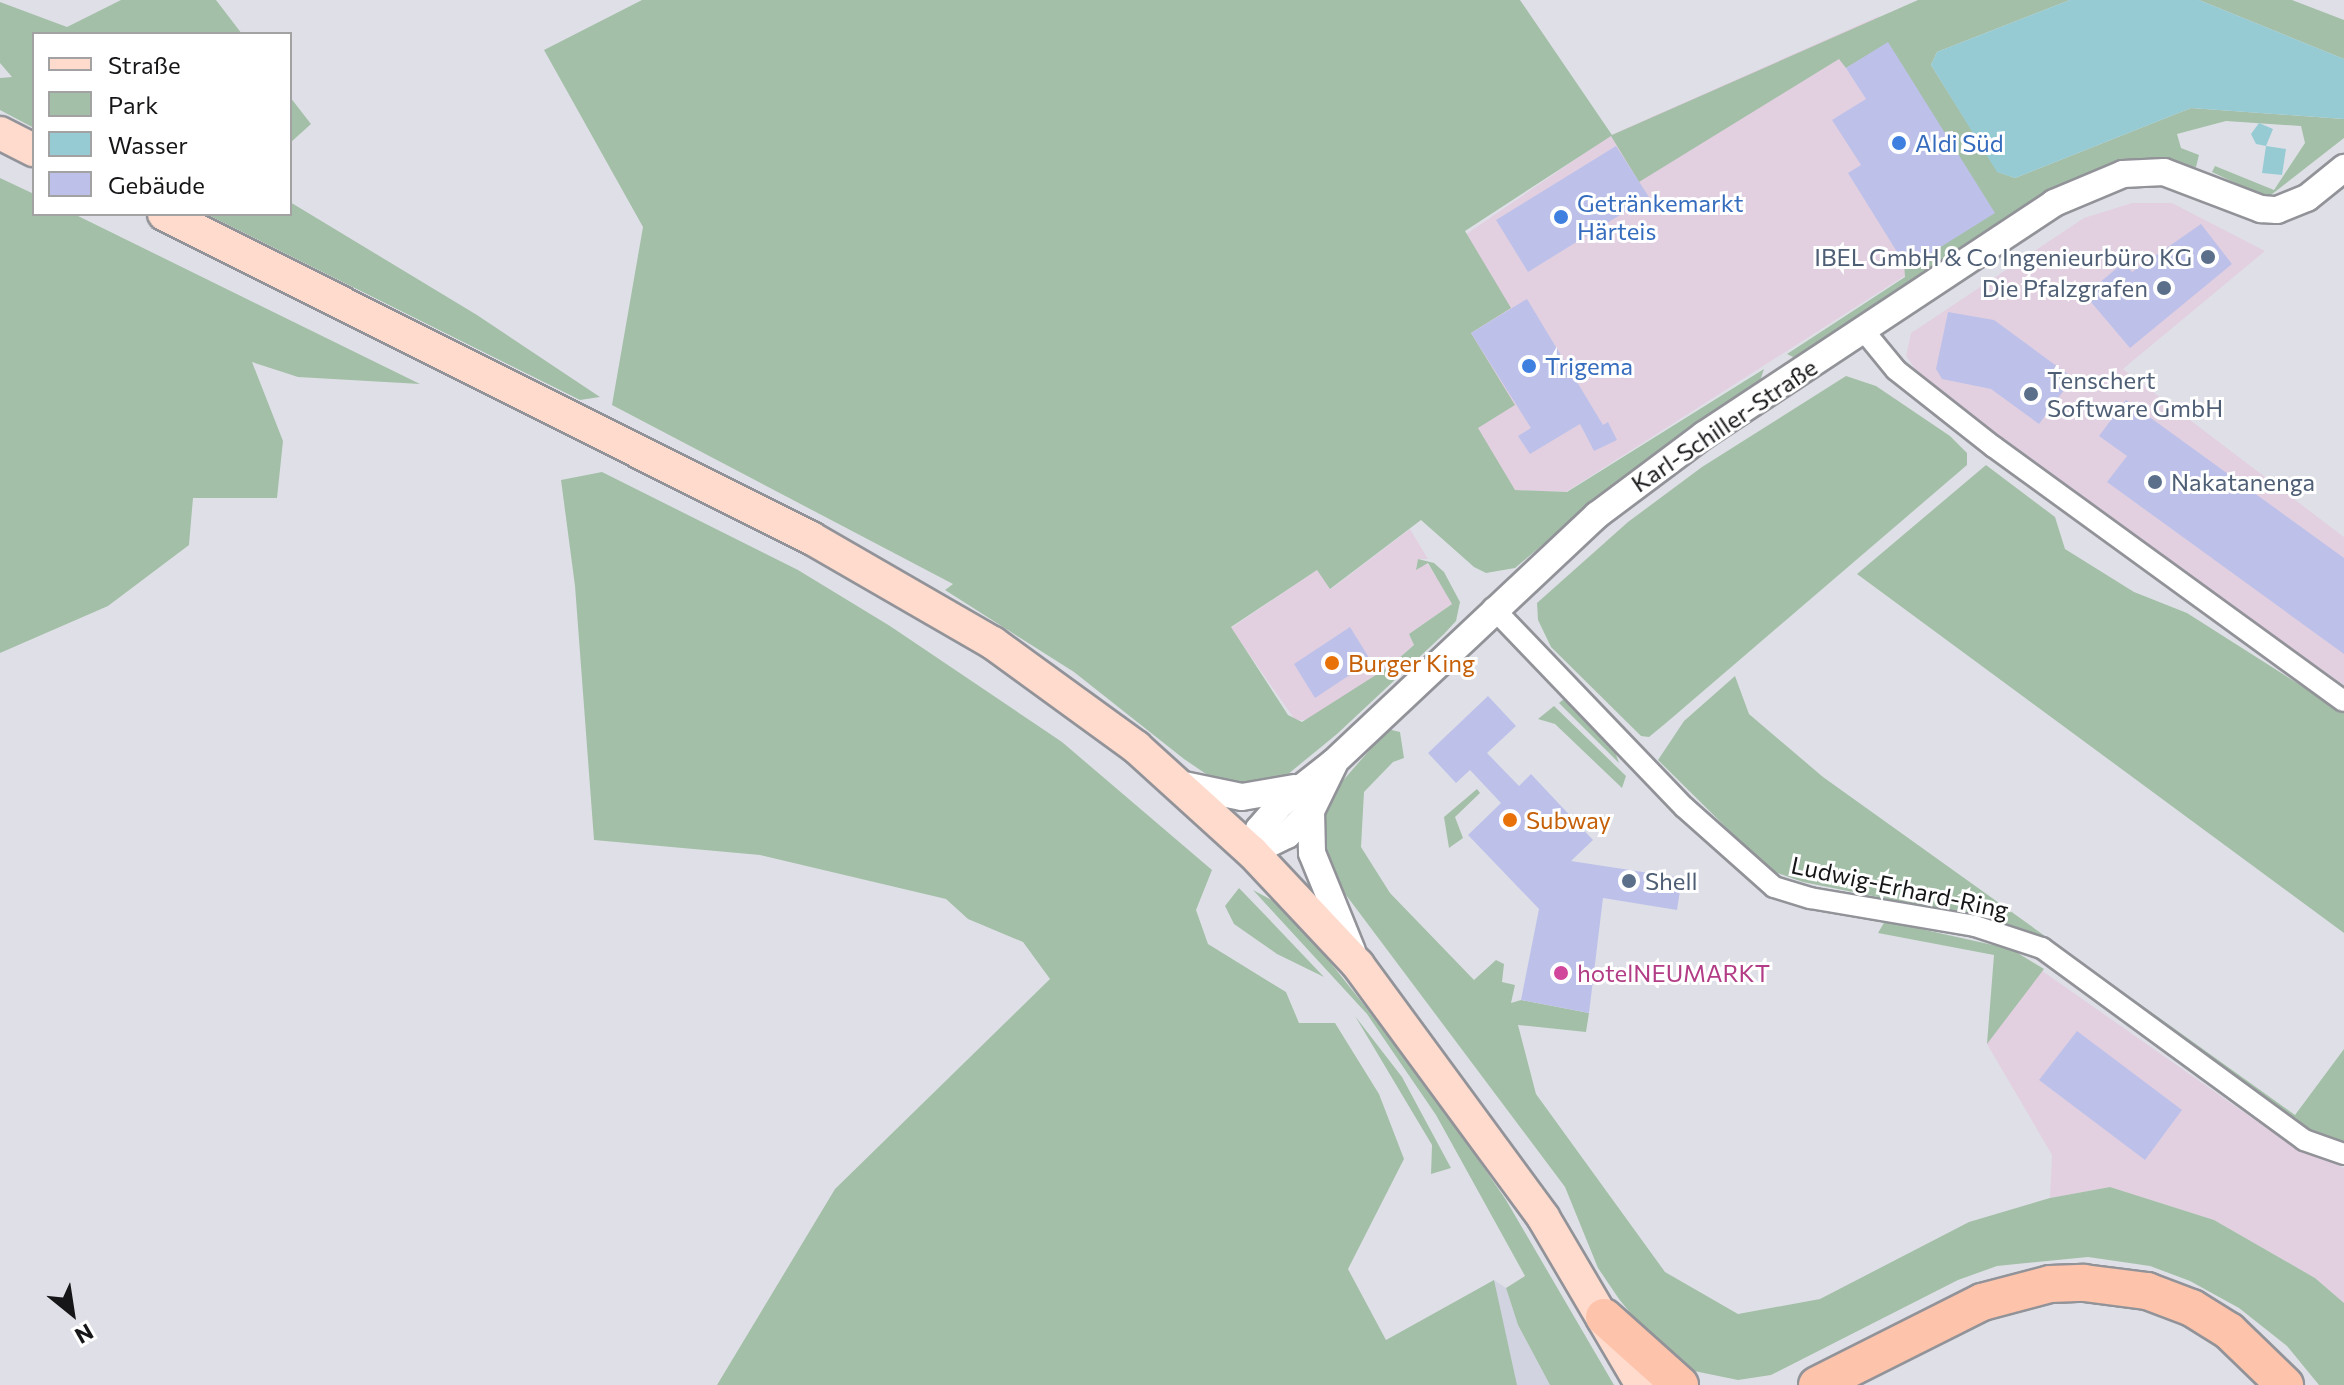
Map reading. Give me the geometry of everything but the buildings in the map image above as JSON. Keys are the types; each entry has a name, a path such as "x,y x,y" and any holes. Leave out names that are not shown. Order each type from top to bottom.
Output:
{"highway":[{"path":"1827,1382 1982,1302 2050,1284 2084,1283 2147,1291 2192,1308 2229,1331 2281,1382"},
{"path":"1604,1317 1680,1385"}],"main road":[{"path":"0,133 32,149"},
{"path":"168,216 757,509 902,588 1052,683 1179,784 1252,852 1358,965 1506,1164 1604,1317 1642,1385"}],"street":[{"name":"Karl-Schiller-Straße","path":"1252,852 1259,829 1304,784 1334,762 1493,608 1658,468 2054,203 2098,181 2164,172 2261,209 2277,210 2307,198 2344,168"},
{"path":"1864,331 1896,370 1994,447 2344,701"},
{"name":"Ludwig-Erhard-Ring","path":"1493,608 1684,807 1774,887 1810,898 1975,926 2042,948 2304,1140 2344,1154"},
{"path":"1252,852 1279,841 1311,811 1334,762"},
{"path":"1179,784 1253,798 1304,784"},
{"path":"1311,811 1315,867 1358,965"}],"shaded area":[{"path":"1879,16 2003,213 1566,492 1515,490 1389,287 1611,135"},
{"path":"2132,203 2172,203 2265,251 2123,369 2344,537 2344,685 2064,487 1915,369 1906,356 1911,333 2084,218"},
{"path":"1410,529 1428,559 1418,559 1416,569 1427,563 1453,603 1409,634 1414,645 1390,666 1311,720 1295,720 1231,628 1317,570 1331,589"},
{"path":"2011,949 2285,1141 2344,1168 2344,1303 2315,1278 2214,1220 2110,1187 2050,1198 2052,1155 1987,1044 1995,955"},
{"path":"1494,1280 1506,1288 1518,1325 1550,1385 1319,1385"}],"green space":[{"path":"121,0 216,0 240,32 32,32 32,127 0,110 0,78 12,77 0,63 0,2 67,27"},
{"path":"642,0 1520,0 1612,135 1918,0 2070,0 1937,52 1931,65 1998,172 2015,178 2191,108 2344,119 2344,138 2267,198 2212,172 2215,166 2274,190 2305,143 2301,126 2226,121 2177,134 2181,148 2199,155 2196,167 2128,162 1811,351 1793,357 1787,354 1905,277 1888,43 1846,68 1839,59 1639,182 1611,136 1465,231 1511,308 1471,333 1515,405 1478,428 1515,490 1567,492 1764,369 1759,384 1580,513 1515,568 1486,573 1474,567 1421,520 1330,589 1317,570 1231,627 1288,715 1302,722 1390,666 1414,645 1409,634 1452,604 1428,563 1416,570 1418,559 1434,563 1444,572 1460,602 1456,621 1444,634 1337,734 1282,779 1245,787 1212,778 1184,759 1074,672 945,590 953,584 612,405 643,227 544,50"},
{"path":"2199,0 2292,0 2344,20 2344,59"},
{"path":"292,100 311,124 292,141"},
{"path":"0,178 32,193 32,216 78,216 420,384 298,377 252,362 283,441 277,498 193,498 189,545 108,606 0,653"},
{"path":"292,203 477,315 600,397 580,400 210,216 292,216"},
{"path":"1846,376 1876,386 1950,436 1967,453 1967,465 1666,723 1649,737 1641,736 1551,647 1538,620 1537,603 1628,522 1702,467"},
{"path":"1986,465 2055,517 2065,549 2134,592 2187,613 2344,713 2344,933 1857,574"},
{"path":"602,472 798,570 890,626 1062,742 1212,870 1196,910 1208,944 1286,992 1299,1023 1335,1023 1379,1094 1404,1159 1348,1269 1386,1340 1494,1280 1517,1385 717,1385 835,1189 1050,979 1023,942 968,919 946,899 760,855 594,840 575,586 561,480"},
{"path":"1735,676 1749,714 1823,777 2295,1115 2344,1049 2344,1145 2311,1134 2042,938 1997,921 1803,882 1769,870 1658,760 1684,721"},
{"path":"1564,699 1614,749 1619,763 1559,703"},
{"path":"1554,706 1626,776 1622,788 1555,724 1538,719"},
{"path":"1388,729 1400,732 1404,758 1393,762 1364,792 1361,847 1390,893 1474,980 1496,960 1504,964 1502,982 1515,985 1511,1003 1521,1000 1589,1013 1586,1032 1518,1025 1536,1094 1665,1272 1738,1314 1820,1299 1969,1222 2050,1198 2110,1187 2214,1220 2315,1278 2344,1303 2344,1385 2319,1385 2287,1346 2239,1308 2190,1281 2150,1266 2088,1257 1997,1266 1958,1280 1771,1375 1738,1380 1689,1370 1649,1336 1619,1299 1598,1268 1565,1187 1334,879 1324,853 1321,825 1332,793"},
{"path":"1477,789 1480,793 1455,817 1463,838 1449,848 1444,817"},
{"path":"1239,888 1324,977 1277,954 1234,924 1225,906"},
{"path":"1253,890 1277,903 1315,943 1425,1082 1506,1200 1614,1385 1550,1385 1518,1325 1506,1288 1525,1276 1436,1115 1367,1014"},
{"path":"1885,921 2011,949 2044,969 1987,1044 1994,955 1878,933"},
{"path":"1355,1016 1402,1077 1451,1168 1431,1174 1432,1145"}],"water":[{"path":"2070,0 2199,0 2344,59 2344,119 2191,108 2015,178 1997,172 1931,65 1937,52"},
{"path":"2259,123 2273,129 2266,146 2256,144 2251,134"},
{"path":"2266,146 2286,149 2282,175 2262,173"}],"place":[{"name":"Aldi Süd","path":"1899,143"},
{"name":"Getränkemarkt Härteis","path":"1561,217"},
{"name":"IBEL GmbH & Co Ingenieurbüro KG","path":"2208,257"},
{"name":"Die Pfalzgrafen","path":"2164,288"},
{"name":"Trigema","path":"1529,366"},
{"name":"Tenschert Software GmbH","path":"2031,394"},
{"name":"Nakatanenga","path":"2155,482"},
{"name":"Burger King","path":"1332,663"},
{"name":"Subway","path":"1510,820"},
{"name":"Shell","path":"1629,881"},
{"name":"hotelNEUMARKT","path":"1561,973"}]}
